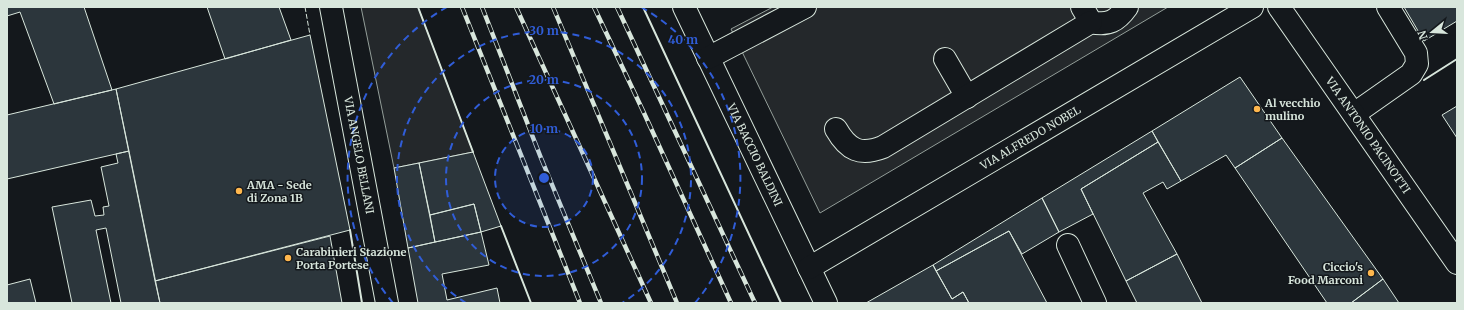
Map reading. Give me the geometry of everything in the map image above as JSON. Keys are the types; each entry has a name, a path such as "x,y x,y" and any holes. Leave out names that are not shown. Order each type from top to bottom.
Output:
{"street":[{"name":"VIA ANGELO BELLANI","path":"331,7 387,303"},
{"name":"VIA BACCIO BALDINI","path":"684,7 826,303"},
{"path":"708,58 805,7"},
{"path":"836,129 849,147 858,151 877,150 966,98 1086,14 1102,25 1113,22 1127,7"},
{"name":"VIA ALFREDO NOBEL","path":"809,268 1252,7"},
{"name":"VIA ANTONIO PACINOTTI","path":"1279,7 1457,263"},
{"path":"1354,114 1411,74 1417,64 1416,53 1388,7"},
{"path":"945,59 966,98"},
{"path":"1068,245 1095,303"}],"shaded area":[{"path":"361,7 418,7 473,152 394,168"},
{"path":"773,7 1168,7 820,213 731,29"}],"building":[{"path":"7,7 84,7 112,90 54,104 20,12 7,16"},
{"path":"207,7 279,7 291,40 225,59"},
{"path":"1404,7 1457,7 1457,21 1424,41"},
{"name":"AMA - Sede di Zona 1B","path":"310,35 350,230 155,281 116,89"},
{"path":"1240,77 1282,138 1235,168 1226,155 1181,181 1152,131"},
{"path":"116,89 129,151 7,179 7,115"},
{"path":"1457,106 1457,138 1442,115"},
{"path":"1152,131 1158,142 1081,189 1093,214 1059,232 1042,198"},
{"path":"1282,138 1383,279 1351,303 1327,303 1235,168"},
{"path":"1158,142 1181,181 1167,189 1163,182 1143,193 1177,254 1126,281 1081,189"},
{"path":"129,151 160,303 121,303 106,228 96,230 111,303 72,303 52,207 91,200 95,216 104,215 103,207 109,206 101,167 118,163 116,154"},
{"path":"473,152 501,226 481,232 474,204 430,215 419,163"},
{"path":"419,163 435,242 408,248 394,168"},
{"path":"1042,198 1059,232 1022,254 1009,231 936,271 933,265"},
{"path":"474,204 481,232 435,242 430,215"},
{"path":"1009,231 1047,303 969,303 963,292 952,299 936,271"},
{"path":"481,232 489,265 442,274 447,300 497,288 500,303 418,303 408,248"},
{"name":"Carabinieri Stazione Porta Portese","path":"330,236 342,303 160,303 155,281"},
{"path":"1177,254 1202,303 1137,303 1126,281"},
{"path":"933,265 952,299 963,292 969,303 866,303"},
{"path":"30,279 36,303 7,303 7,285"},
{"path":"1383,279 1399,303 1351,303"}],"railway":[{"path":"462,7 580,303"},
{"path":"482,7 541,158 601,303"},
{"path":"516,7 651,303"},
{"path":"553,7 677,303"},
{"path":"594,7 731,303"},
{"path":"617,7 755,303"}],"fence":[{"path":"305,7 310,35"}],"wall":[{"path":"418,7 473,152"},
{"path":"643,7 781,303"},
{"path":"1424,80 1457,59"},
{"path":"501,226 531,303"},
{"path":"350,230 362,303"}],"place":[{"name":"Al vecchio mulino","path":"1257,109"},
{"name":"AMA - Sede di Zona 1B","path":"239,191"},
{"name":"Carabinieri Stazione Porta Portese","path":"288,258"},
{"name":"Ciccio's Food Marconi","path":"1371,273"}]}
